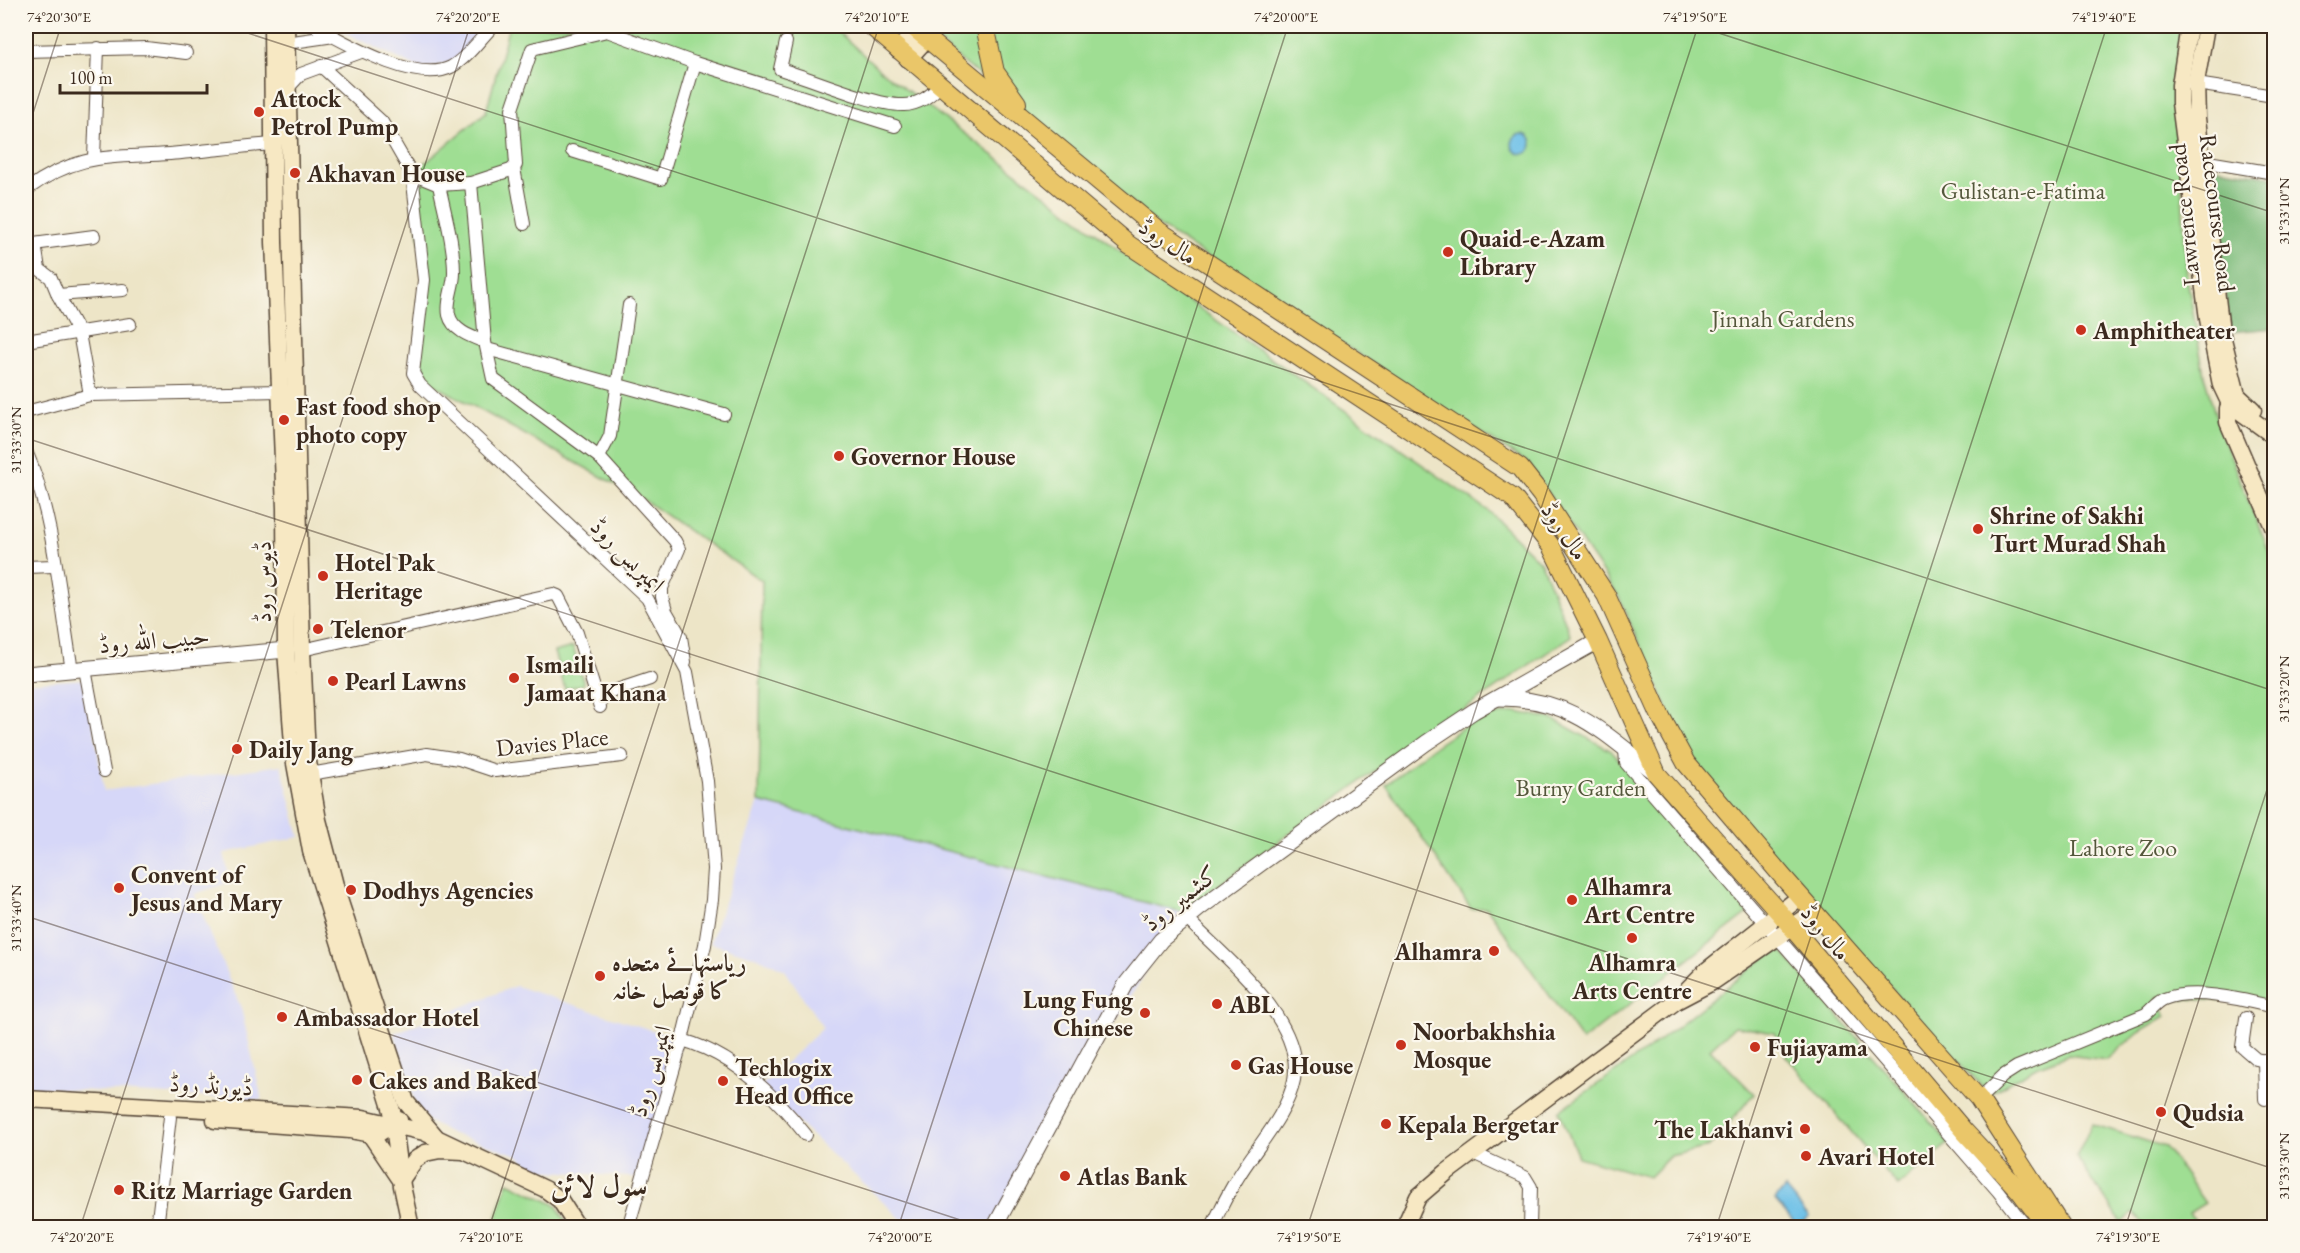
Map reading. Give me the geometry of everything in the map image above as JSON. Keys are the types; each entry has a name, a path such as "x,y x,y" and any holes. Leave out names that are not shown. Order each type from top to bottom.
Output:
{"main road":[{"name":"مال روڈ","path":"871,26 1129,245 1513,498 1551,546 1598,641 1657,774 1783,933 1964,1131 2026,1187 2062,1227"},
{"path":"985,26 995,72 1026,118"},
{"name":"Racecourse Road","path":"2189,26 2188,84 2208,319 2221,385 2234,399"},
{"name":"Lawrence Road","path":"2206,26 2188,84 2202,161 2221,330 2234,399 2227,418 2274,529"},
{"name":"مال روڈ","path":"923,29 1159,231 1520,468 1567,533 1606,595 1660,715 1686,763 1800,897 1979,1099 2048,1227"},
{"path":"903,54 923,29"},
{"name":"ڈیوس روڈ","path":"277,30 287,89 296,777 311,851 394,1124 401,1180 411,1227"},
{"name":"ڈیوس روڈ","path":"277,30 272,144 279,391 294,650 310,774 336,893 406,1102 435,1136"},
{"path":"2234,399 2246,417 2274,436"},
{"path":"2234,399 2274,426"},
{"path":"2232,432 2234,423 2246,417"},
{"path":"1404,1227 1413,1204 1425,1189 1676,1000 1706,971 1800,897"},
{"path":"1676,1000 1714,981 1814,912"},
{"name":"ڈیورنڈ روڈ","path":"26,1099 348,1116 394,1124 435,1136 545,1189 560,1200 578,1227"},
{"path":"370,1134 381,1134 394,1124 404,1115 406,1102"},
{"name":"ڈیورنڈ روڈ","path":"26,1107 350,1130 370,1134"},
{"path":"370,1134 401,1180 415,1160 425,1153 440,1150 464,1151"}],"street":[{"path":"314,26 362,52 391,63 435,71 449,68 461,60 493,26"},
{"path":"277,30 334,36"},
{"path":"524,224 514,168 512,109 532,49 607,31 695,63 895,126"},
{"path":"786,42 780,69 873,99 904,105 932,95 939,86"},
{"path":"94,159 98,48"},
{"path":"26,51 146,48 186,53"},
{"path":"287,89 301,74 362,52"},
{"path":"572,151 661,179 695,63"},
{"name":"ایمپریس روڈ","path":"321,66 382,122 412,174 424,280 413,373 420,385 647,598 687,672 706,781 714,878 705,945 682,1040 628,1227"},
{"path":"2188,84 2274,96"},
{"path":"26,190 68,164 94,159 272,144"},
{"path":"2202,161 2274,173"},
{"path":"412,174 439,185 471,183 514,168"},
{"path":"471,183 486,346 493,379 599,457 675,541 679,549 662,588 662,597 666,611 681,637 687,672"},
{"path":"439,185 451,237 454,275 449,296 449,316 462,333 486,346 618,386 724,414"},
{"path":"90,395 79,333 51,278 39,269 30,245 94,236"},
{"path":"58,295 123,290"},
{"path":"599,457 610,436 629,305"},
{"path":"26,341 130,324"},
{"path":"26,412 62,400 90,395 279,391"},
{"path":"26,451 104,771"},
{"path":"26,567 54,566"},
{"path":"294,650 553,594 558,596 577,633 598,702 650,679"},
{"name":"کشمیر روڈ","path":"994,1227 1126,984 1161,940 1186,918 1426,743 1498,698 1598,641"},
{"name":"حبیب اللہ روڈ","path":"26,674 294,650"},
{"path":"1498,698 1536,700 1564,709 1592,723 1657,774"},
{"path":"1625,750 1626,763 1772,917"},
{"name":"Davies Place","path":"310,774 427,754 459,759 495,771 622,756"},
{"path":"1186,918 1261,996 1288,1035 1296,1061 1294,1082 1278,1116 1237,1179 1211,1227"},
{"path":"1783,933 2027,1227"},
{"path":"1979,1099 2003,1076 2024,1064 2146,1014 2162,1000 2192,996 2229,997 2274,1007"},
{"path":"2246,1018 2242,1047 2254,1058 2269,1061 2265,1099"},
{"path":"682,1040 709,1048 732,1062 776,1101 806,1135"},
{"path":"157,1227 170,1117"},
{"path":"1473,1153 1525,1177 1531,1187 1530,1227"}],"shaded area":[{"path":"331,26 494,26 461,60 422,70"},
{"name":"Convent of Jesus and Mary","path":"86,679 104,791 281,765 300,837 224,853 230,882 194,894 241,1008 262,1100 26,1087 26,683"},
{"path":"759,802 1182,912 991,1227 910,1227 760,1087 823,1028 785,970 760,958 710,943"},
{"path":"516,986 682,1040 641,1178 540,1170 529,1166 518,1155 450,1133 428,1121 416,1106 394,1033"}],"green space":[{"name":"Governor House","path":"509,26 832,26 880,70 1156,278 1487,510 1541,563 1571,636 1375,771 1182,912 759,802 762,581 642,499 413,373 424,280 412,174 486,112"},
{"name":"Jinnah Gardens","path":"944,26 2182,26 2180,160 2187,278 2204,375 2219,428 2274,564 2274,1004 2156,997 2166,1016 2139,1032 2106,1060 2068,1055 2036,1067 1989,1094 1821,913 1690,760 1619,597 1528,463 1159,226 933,37"},
{"path":"2212,167 2274,177 2274,328 2230,332"},
{"path":"573,647 584,684 565,689 554,652"},
{"name":"Burny Garden","path":"1516,712 1553,719 1610,750 1633,774 1748,913 1582,1041 1487,908 1471,909 1386,785 1429,750 1477,718"},
{"path":"1778,947 1949,1143 1898,1186 1786,1056 1774,1033 1735,1026 1710,1049 1754,1094 1709,1147 1670,1156 1649,1177 1578,1157 1559,1111 1651,1047"},
{"path":"2092,1124 2165,1147 2205,1203 2189,1213 2201,1227 2147,1227 2133,1213 2122,1223 2076,1157"},
{"path":"508,1182 556,1205 570,1228 493,1228"}],"water":[{"path":"1518,134 1526,134 1532,140 1532,148 1526,154 1518,154 1512,148 1512,140"},
{"path":"1785,1188 1809,1217 1797,1226 1775,1200"}],"place":[{"name":"Attock Petrol Pump","path":"259,112"},
{"name":"Akhavan House","path":"295,173"},
{"name":"Quaid-e-Azam Library","path":"1448,252"},
{"name":"Amphitheater","path":"2081,330"},
{"name":"Fast food shop photo copy","path":"284,420"},
{"name":"Governor House","path":"839,456"},
{"name":"Shrine of Sakhi Turt Murad Shah","path":"1978,529"},
{"name":"Hotel Pak Heritage","path":"323,576"},
{"name":"Telenor","path":"318,629"},
{"name":"Ismaili Jamaat Khana","path":"514,678"},
{"name":"Pearl Lawns","path":"333,681"},
{"name":"Daily Jang","path":"237,749"},
{"name":"Convent of Jesus and Mary","path":"119,888"},
{"name":"Dodhys Agencies","path":"351,890"},
{"name":"Alhamra Art Centre","path":"1572,900"},
{"name":"Alhamra Arts Centre","path":"1632,938"},
{"name":"Alhamra","path":"1494,951"},
{"name":"ریاستہائے متحدہ کا قونصل خانہ","path":"600,976"},
{"name":"ABL","path":"1217,1004"},
{"name":"Lung Fung Chinese","path":"1145,1013"},
{"name":"Ambassador Hotel","path":"282,1017"},
{"name":"Noorbakhshia Mosque","path":"1401,1045"},
{"name":"Fujiayama","path":"1755,1047"},
{"name":"Gas House","path":"1236,1065"},
{"name":"Cakes and Baked","path":"357,1080"},
{"name":"Techlogix Head Office","path":"723,1081"},
{"name":"Qudsia","path":"2161,1112"},
{"name":"Kepala Bergetar","path":"1386,1124"},
{"name":"The Lakhanvi","path":"1805,1129"},
{"name":"Avari Hotel","path":"1806,1156"},
{"name":"Atlas Bank","path":"1065,1176"},
{"name":"Ritz Marriage Garden","path":"119,1190"}],"district":[{"name":"سول لائن","path":"599,1185"}],"park label":[{"name":"Gulistan-e-Fatima","path":"2023,190"},
{"name":"Lahore Zoo","path":"2123,847"}]}
